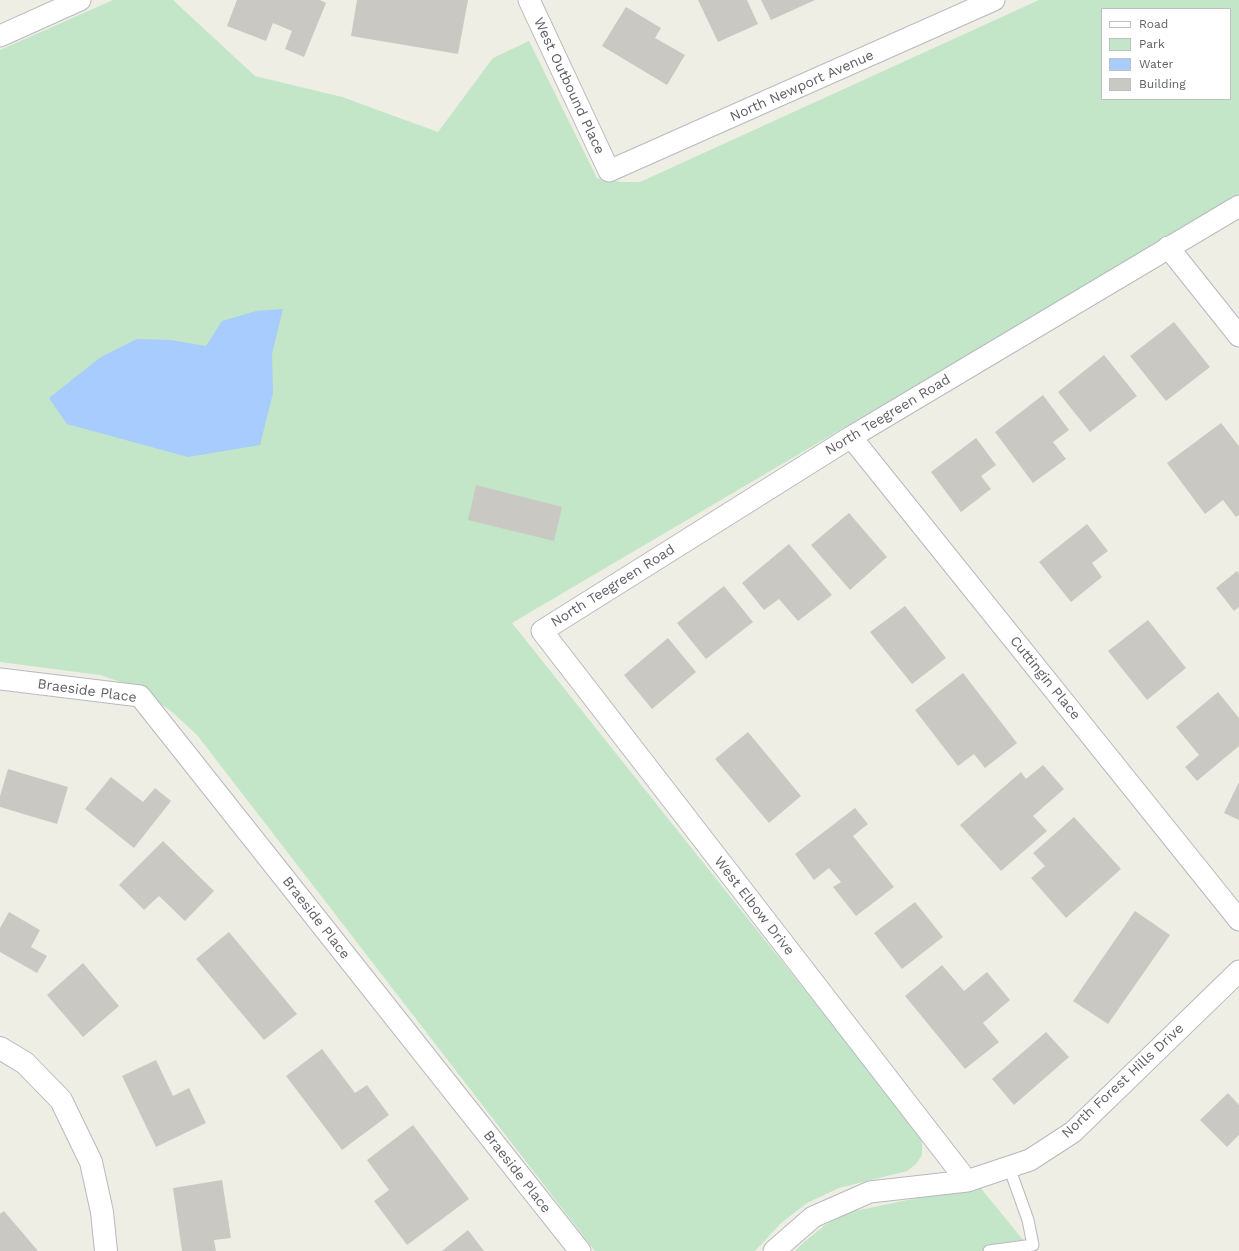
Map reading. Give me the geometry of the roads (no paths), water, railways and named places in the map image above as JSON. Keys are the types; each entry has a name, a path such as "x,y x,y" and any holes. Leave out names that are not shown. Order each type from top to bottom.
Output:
{"street":[{"path":"0,36 80,0"},
{"name":"West Outbound Place","path":"529,0 609,171"},
{"name":"North Newport Avenue","path":"609,171 994,0"},
{"name":"North Teegreen Road","path":"542,631 851,437 1239,206"},
{"path":"1168,247 1239,336"},
{"name":"Cuttingin Place","path":"851,437 1239,920"},
{"name":"West Elbow Drive","path":"542,631 966,1181"},
{"name":"Braeside Place","path":"0,679 140,696 580,1251"},
{"name":"North Forest Hills Drive","path":"774,1251 813,1217 870,1192 966,1181 1030,1160 1073,1132 1239,971"},
{"path":"0,1048 25,1063 61,1100 91,1162 102,1212 106,1251"}],"lane":[{"path":"989,1251 1035,1248 1028,1220 1009,1167"}],"water":[{"path":"283,309 272,354 273,393 260,445 188,457 67,424 49,398 101,357 137,339 171,340 206,346 222,321 256,311"}]}
